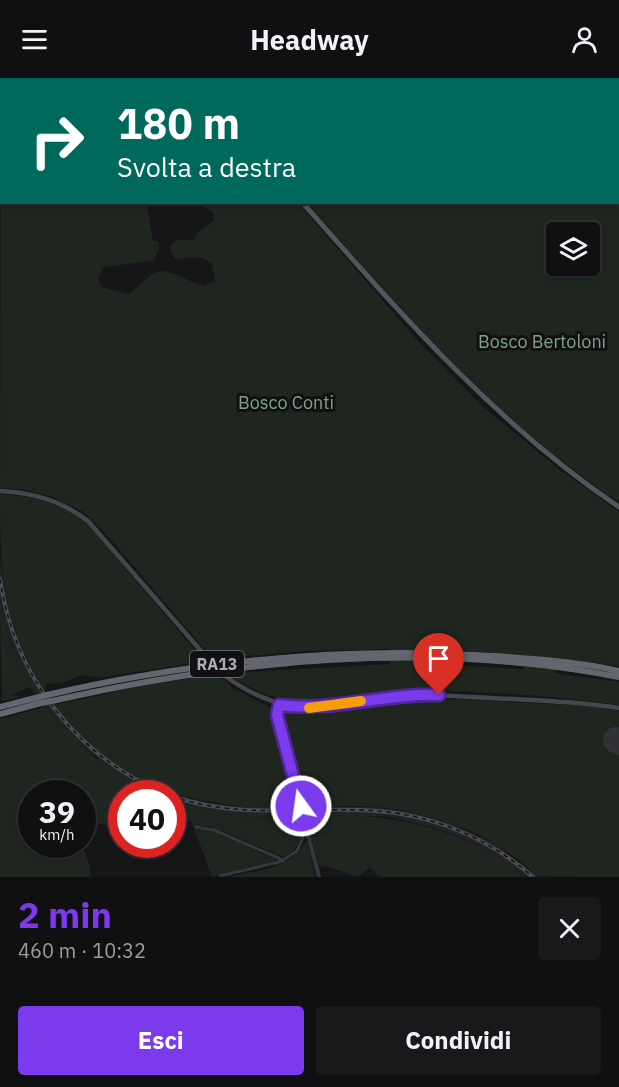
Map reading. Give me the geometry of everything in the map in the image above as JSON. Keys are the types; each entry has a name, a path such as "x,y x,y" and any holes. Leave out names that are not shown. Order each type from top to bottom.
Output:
{"highway":[{"name":"RA13","path":"0,714 46,695 115,680 219,663 308,655 431,656 525,662 556,665 619,677"},
{"name":"RA13","path":"0,707 221,670 390,656"},
{"path":"556,665 619,670"}],"main road":[{"path":"304,204 416,330 491,406 553,461 619,507"},
{"path":"0,490 44,496 71,508 88,521 209,660"},
{"path":"221,673 246,690 279,705 318,708 417,694 619,708"}],"street":[{"path":"279,705 277,715 319,877"},
{"path":"196,827 214,830 283,860 288,859"},
{"path":"220,876 288,859 299,848 306,829"}],"shaded area":[{"path":"0,560 12,624 28,664 40,685 58,711 83,738 123,769 146,780 127,780 76,742 45,707 26,679 7,634 0,609"},
{"path":"186,797 231,806 377,807 415,813 455,825 493,842 538,877 525,877 481,847 453,834 384,816 233,816 186,805"}],"green space":[{"name":"Bosco Conti","path":"1,204 154,204 147,207 153,240 159,242 159,250 153,261 103,267 98,278 102,287 128,294 151,275 161,271 173,273 204,286 215,280 212,263 201,257 174,259 170,248 176,240 194,240 198,232 214,221 213,212 203,204 299,204 418,341 481,405 560,470 619,512 619,666 557,658 555,673 619,682 619,705 525,695 431,691 326,701 302,701 278,698 253,689 227,673 390,664 390,649 305,651 213,659 105,533 82,511 50,496 26,490 0,488","holes":["432,649 525,655 524,669 432,664"]},
{"name":"Bosco Bertoloni","path":"308,204 619,204 619,502 532,437 492,401 416,324"},
{"path":"0,494 46,502 88,524 204,661 99,678 82,675 65,682 46,684 44,691 19,642 6,596 1,548"},
{"path":"0,609 10,643 36,694 29,687 10,696 18,695 18,698 2,701"},
{"path":"217,674 233,688 271,708 298,804 303,803 281,715 284,710 322,711 423,698 592,706 619,711 619,877 537,876 507,852 476,833 447,822 401,810 350,806 249,807 186,796 186,780 144,780 98,753 74,731 54,705 137,687"},
{"path":"45,707 94,757 132,780 108,780 108,824 96,824 96,780 18,780 18,858 87,858 90,877 0,877 0,719"},
{"path":"186,805 233,816 300,817 302,829 297,846 283,857 210,826 195,826 196,829 212,831 277,860 212,877 191,820 186,820"},
{"path":"342,815 391,819 439,830 483,849 525,877 381,877 369,868 358,877 326,866 319,867 306,817"},
{"path":"307,840 315,877 228,877 282,863 300,850"}],"railway":[{"path":"0,579 7,614 19,648 54,708 77,735 104,758 137,780"},
{"path":"186,800 241,810 382,811 429,820 473,837 514,862 533,877"}],"slow traffic":[{"path":"309,708 361,701"}],"route":[{"path":"301,806 277,715 279,705 318,708 402,695 439,695"}]}
